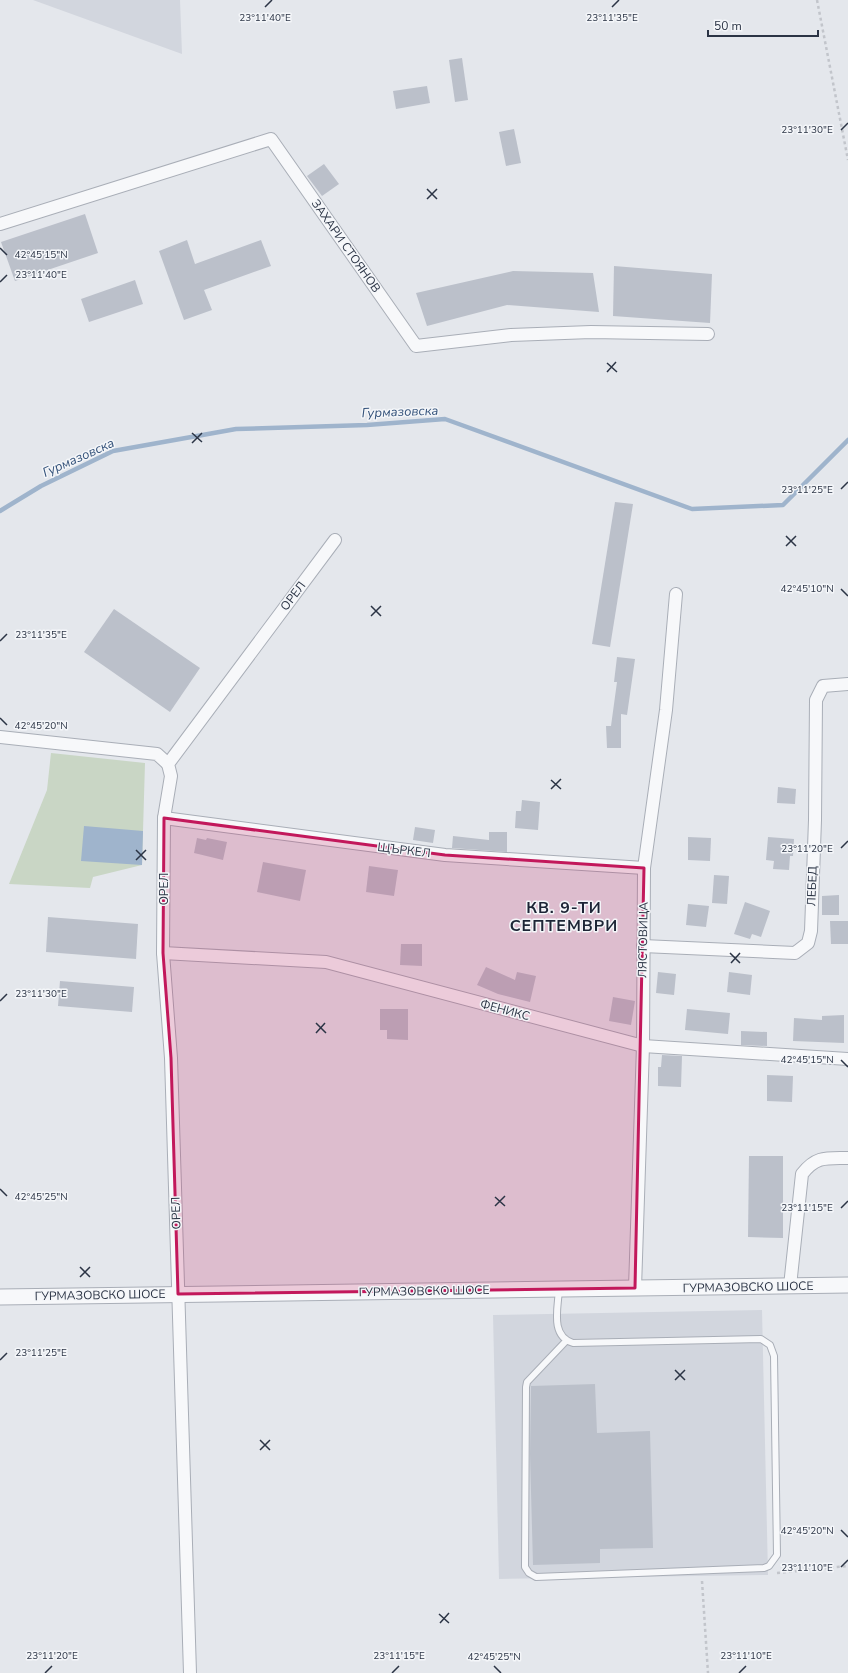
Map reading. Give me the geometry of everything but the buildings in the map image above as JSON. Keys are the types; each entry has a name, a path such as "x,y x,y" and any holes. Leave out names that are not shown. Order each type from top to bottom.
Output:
{"street":[{"name":"ЗАХАРИ СТОЯНОВ","path":"0,224 271,139 416,346 511,335 591,332 708,334"},
{"name":"ОРЕЛ","path":"190,1673 171,1058 163,953 164,818 171,776 168,764 335,540"},
{"name":"ЛЯСТОВИЦА","path":"635,1288 643,1046 644,868 666,710 676,594"},
{"name":"ЛЕБЕД","path":"643,946 795,953 808,943 810,931 815,820 816,700 823,686 848,684"},
{"path":"0,737 158,754 168,764"},
{"name":"ЩЪРКЕЛ","path":"164,818 445,855 644,868"},
{"name":"ФЕНИКС","path":"163,953 326,962 643,1046 848,1059"},
{"path":"790,1286 802,1174 811,1163 823,1158 848,1158"},
{"name":"ГУРМАЗОВСКО ШОСЕ","path":"0,1296 848,1285"}],"lane":[{"path":"558,1289 557,1329 560,1336 566,1341 573,1343 761,1339 770,1345 774,1356 777,1555 769,1566 764,1568 536,1577 529,1573 526,1567 526,1387 527,1382 566,1341"}],"path":[{"path":"817,0 848,160"},
{"path":"771,1574 848,1566"},
{"path":"708,1673 702,1581 710,1580"}],"highlighted area":[{"path":"164,818 445,855 644,868 635,1288 178,1294 171,1058 163,953"}],"shaded area":[{"path":"33,0 180,0 182,54"},
{"path":"762,1310 768,1575 499,1579 493,1315"}],"green space":[{"path":"51,753 145,763 142,865 93,877 90,888 9,884 47,790"}],"water":[{"path":"84,826 143,831 142,865 81,861"}],"waterway":[{"name":"Гурмазовска","path":"0,511 41,486 113,451 236,429 367,425 445,419 692,509 783,505 848,440"}],"district":[{"name":"КВ. 9-ТИ СЕПТЕМВРИ","path":"564,916"}]}
